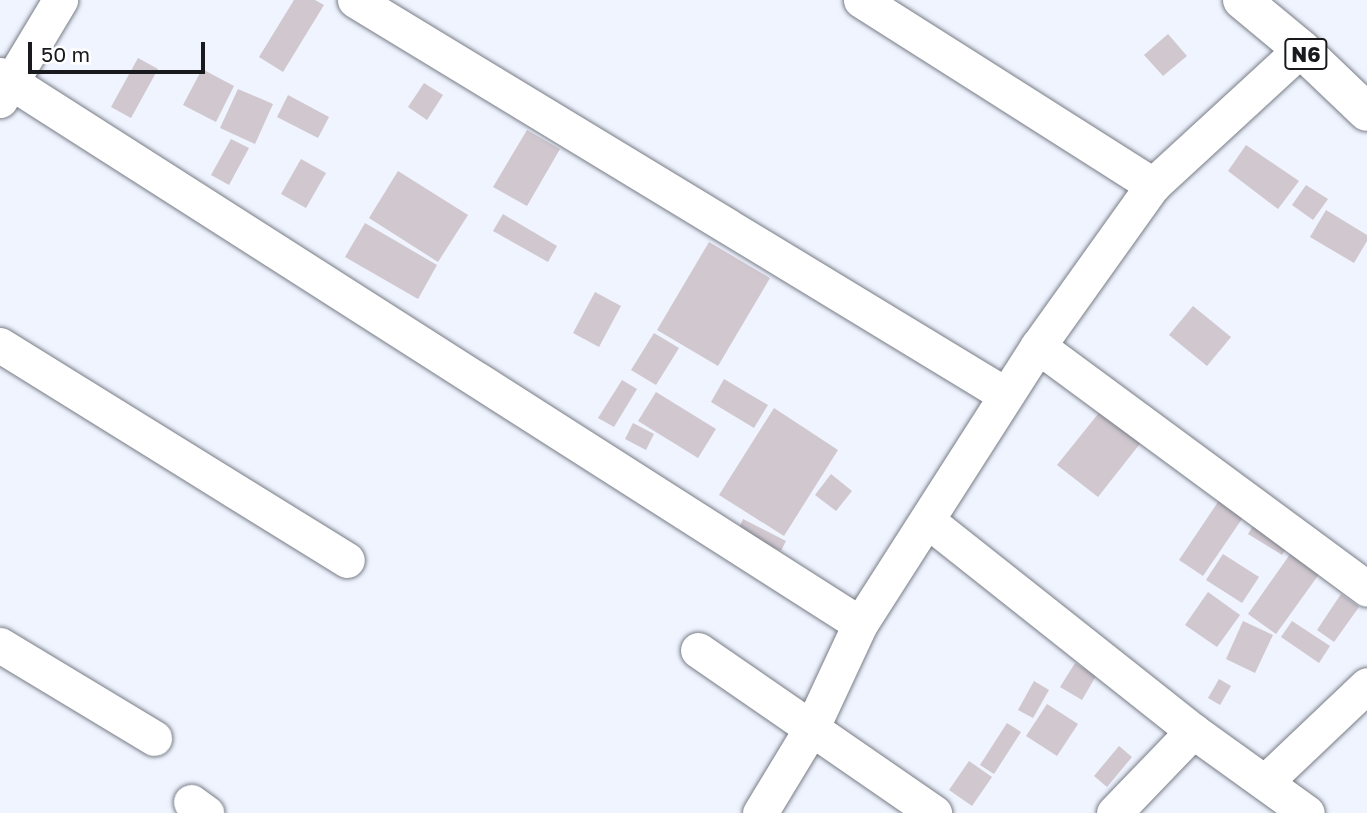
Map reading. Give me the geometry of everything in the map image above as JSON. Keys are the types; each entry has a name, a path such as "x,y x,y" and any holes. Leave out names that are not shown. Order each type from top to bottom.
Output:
{"highway":[{"name":"N6","path":"1242,0 1301,49 1367,112"}],"street":[{"path":"60,0 4,85 860,624"},
{"path":"355,0 1006,395"},
{"path":"861,0 1153,185"},
{"path":"760,813 812,727 860,624 1038,346 1153,185 1301,49"},
{"path":"0,345 347,560"},
{"path":"1038,346 1367,589"},
{"path":"928,520 1193,731 1307,813"},
{"path":"0,645 154,738"},
{"path":"698,650 934,813"},
{"path":"1266,781 1367,685"},
{"path":"1114,813 1193,731"}],"building":[{"path":"294,0 315,0 324,5 283,72 259,57"},
{"path":"1168,34 1187,56 1163,76 1144,55"},
{"path":"138,58 158,69 131,118 111,107"},
{"path":"202,69 234,86 216,122 183,105"},
{"path":"424,83 443,95 427,120 408,107"},
{"path":"238,89 273,104 255,144 220,128"},
{"path":"288,95 329,117 318,138 277,117"},
{"path":"527,130 560,149 527,206 493,187"},
{"path":"231,139 249,148 229,185 211,175"},
{"path":"1246,145 1299,181 1278,209 1228,171"},
{"path":"301,159 326,173 306,208 281,194"},
{"path":"398,171 468,215 438,262 369,218"},
{"path":"1306,185 1328,199 1313,220 1292,205"},
{"path":"1326,210 1367,235 1367,241 1354,263 1310,237"},
{"path":"503,214 557,246 548,262 493,231"},
{"path":"365,223 437,265 418,299 345,257"},
{"path":"709,242 770,278 718,366 657,330"},
{"path":"595,292 621,306 599,347 573,333"},
{"path":"1193,306 1231,337 1207,366 1169,335"},
{"path":"654,333 679,348 656,385 631,370"},
{"path":"724,379 768,405 754,428 711,402"},
{"path":"622,380 637,389 614,427 598,418"},
{"path":"656,392 716,429 698,458 638,421"},
{"path":"1106,404 1146,436 1098,497 1057,465"},
{"path":"774,408 838,450 784,536 719,495"},
{"path":"633,423 654,434 646,450 625,439"},
{"path":"831,474 852,491 836,511 815,495"},
{"path":"1222,496 1246,513 1203,576 1179,560"},
{"path":"1259,517 1293,538 1282,555 1248,534"},
{"path":"743,519 786,541 781,551 738,530"},
{"path":"1293,550 1322,570 1276,634 1248,614"},
{"path":"1223,554 1259,577 1242,603 1206,580"},
{"path":"1208,592 1240,615 1217,647 1185,625"},
{"path":"1341,594 1359,607 1334,642 1317,630"},
{"path":"1243,621 1273,635 1255,673 1226,659"},
{"path":"1292,621 1330,646 1319,663 1281,637"},
{"path":"1075,663 1096,676 1082,700 1060,687"},
{"path":"1219,679 1231,686 1220,705 1208,698"},
{"path":"1034,681 1049,690 1033,718 1018,710"},
{"path":"1047,704 1078,724 1057,756 1026,736"},
{"path":"1007,723 1021,732 994,774 980,765"},
{"path":"1119,746 1132,757 1107,787 1094,776"},
{"path":"969,761 992,777 972,806 949,790"}]}
